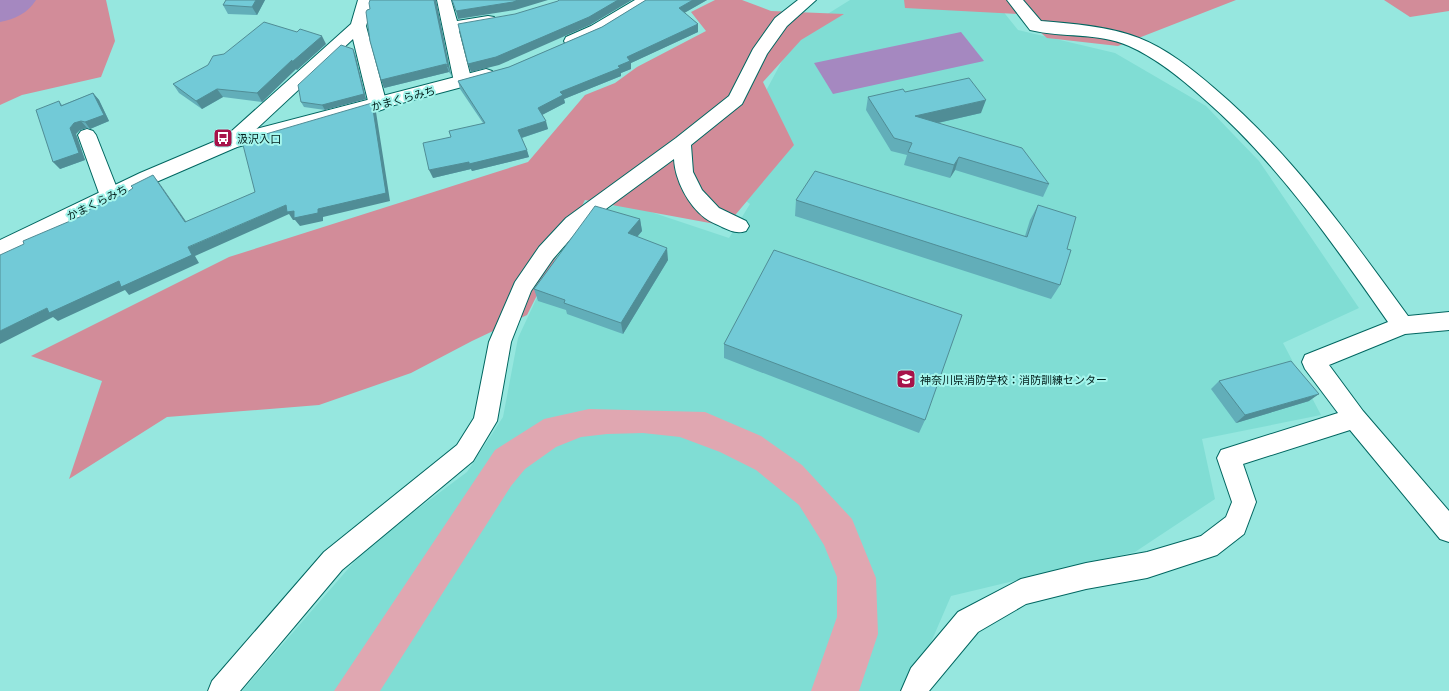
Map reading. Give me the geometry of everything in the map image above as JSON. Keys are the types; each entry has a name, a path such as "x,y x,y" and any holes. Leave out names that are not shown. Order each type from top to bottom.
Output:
{"street":[{"path":"231,142 358,26 366,0"},
{"path":"554,49 596,30 645,0"},
{"path":"222,691 333,561 465,453 486,422 500,342 522,288 546,253 573,223 682,143 736,100 759,53 772,34 781,22 808,0"},
{"path":"1015,0 1036,26 1080,30 1113,36 1133,42 1163,56 1220,102 1267,149 1319,210 1403,325"},
{"path":"444,1 463,82"},
{"path":"450,27 502,18"},
{"path":"358,26 378,105"},
{"name":"かまくらみち","path":"0,249 147,178 231,142 378,105 505,70"},
{"path":"87,135 110,196"},
{"path":"682,143 684,172 695,194 712,213 739,226"},
{"path":"1449,320 1403,325 1313,362 1355,418 1449,530"},
{"path":"915,691 921,678 968,622 1021,592 1086,576 1147,565 1208,546 1235,525 1244,502 1228,458 1355,418"}],"shaded area":[{"path":"0,0 106,0 115,41 101,77 22,95 0,105"},
{"path":"715,0 742,0 771,11 844,14 801,40 763,82 794,145 726,226 585,200 527,315 472,341 411,373 319,405 167,417 69,479 102,381 31,356 229,257 528,162 585,95 615,83 637,67 706,31 691,12"},
{"name":"神奈川県消防学校：消防訓練センター","path":"850,0 994,0 1018,30 1115,53 1206,106 1259,161 1359,308 1283,343 1321,415 1202,439 1215,499 1135,552 951,596 910,691 242,691 367,547 467,472 503,417 518,338 554,261 601,213 621,202 729,238 750,204 718,180 797,33"},
{"path":"904,0 1236,0 1118,46 1047,38 1019,14 905,8"},
{"path":"1384,0 1449,0 1449,11 1410,17"},
{"path":"961,32 984,61 833,94 814,63"},
{"path":"589,409 705,412 761,436 802,465 852,519 876,578 878,634 859,691 811,691 837,617 837,577 824,545 799,505 756,470 720,452 680,437 643,433 607,434 581,437 556,447 525,469 511,486 380,691 334,691 495,450 544,419"}],"building":[{"path":"226,0 256,0 252,7 223,5"},
{"path":"370,0 434,0 448,67 446,64 381,80 370,41 366,12 370,9"},
{"path":"452,0 518,0 456,11"},
{"path":"559,0 618,0 589,17 496,57 468,64 458,24 515,14"},
{"path":"646,0 693,0 679,8 698,24 627,57 630,61 618,66 620,68 560,92 563,95 538,108 546,121 518,130 527,150 469,164 469,162 429,170 423,143 451,137 449,131 485,123 458,81 509,67 602,27"},
{"path":"264,22 297,32 300,29 322,36 292,62 292,60 257,93 217,89 196,101 173,84 208,65 213,56 224,54"},
{"path":"341,45 353,49 364,94 322,105 301,102 298,85"},
{"path":"969,78 986,100 915,116 1022,148 1049,184 959,157 954,165 908,152 912,143 894,138 868,97 903,89 905,92"},
{"path":"93,93 104,115 85,122 81,121 74,123 70,128 79,153 53,162 36,110 59,101 61,106"},
{"path":"372,103 386,193 318,209 318,213 294,218 294,211 287,212 286,205 188,247 192,255 121,287 119,281 49,313 47,308 0,331 0,255 24,244 23,241 89,213 88,210 126,193 133,188 131,186 153,175 185,222 255,192 242,141"},
{"path":"815,171 1027,237 1038,205 1076,217 1067,249 1071,250 1060,285 796,200"},
{"path":"595,206 640,219 628,233 667,248 621,323 564,303 565,300 534,289"},
{"path":"774,250 962,315 925,420 724,344"},
{"path":"1291,361 1319,394 1245,415 1219,381"}],"waterway":[{"path":"0,11 18,0"}],"place":[{"name":"汲沢入口","path":"223,138"},
{"name":"神奈川県消防学校：消防訓練センター","path":"906,379"}]}
